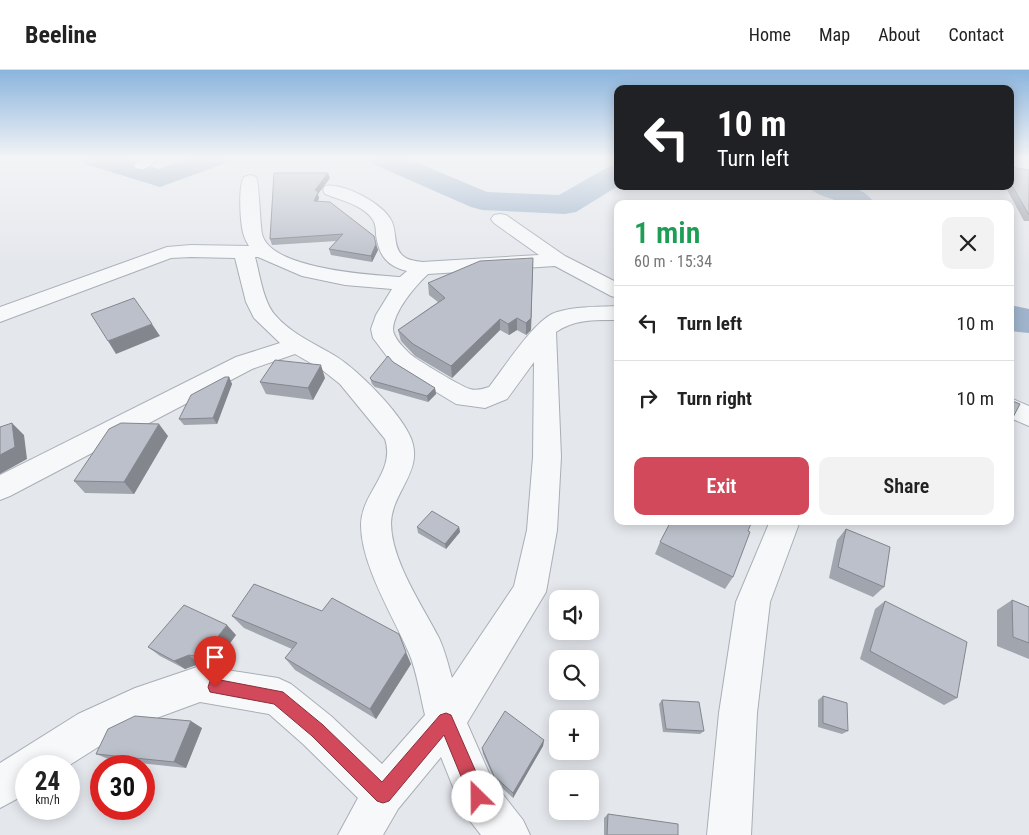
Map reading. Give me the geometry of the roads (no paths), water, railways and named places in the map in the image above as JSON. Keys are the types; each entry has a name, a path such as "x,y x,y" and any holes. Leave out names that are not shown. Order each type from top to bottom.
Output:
{"street":[{"path":"249,194 254,236 252,252 257,302 265,318 297,346 329,363 349,378 378,410 397,436 402,450 399,467 380,506 376,522 377,540 385,565 427,653 446,721 478,797 508,835"},
{"path":"341,194 358,200 374,210 383,220 387,249 393,258 405,266 422,268 558,260"},
{"path":"422,268 405,284 387,314 382,329 384,338 403,361 465,398 485,399 498,393 552,324 609,288 558,260 500,219"},
{"path":"0,315 167,252 183,250 252,252 302,270 345,279 405,284"},
{"path":"552,324 588,314 614,313"},
{"path":"360,835 383,794 446,721 529,592 542,530 552,324"},
{"path":"0,488 244,363 297,346"},
{"path":"1014,409 1029,418"},
{"path":"729,835 738,713 753,602 783,525"},
{"path":"49,755 92,728 118,715 200,684 278,697 317,730 383,794"},
{"path":"0,787 15,777"}],"waterway":[{"path":"465,194 482,201 565,205 584,194"},
{"path":"846,194 855,200"},
{"path":"1014,320 1029,321"}]}
